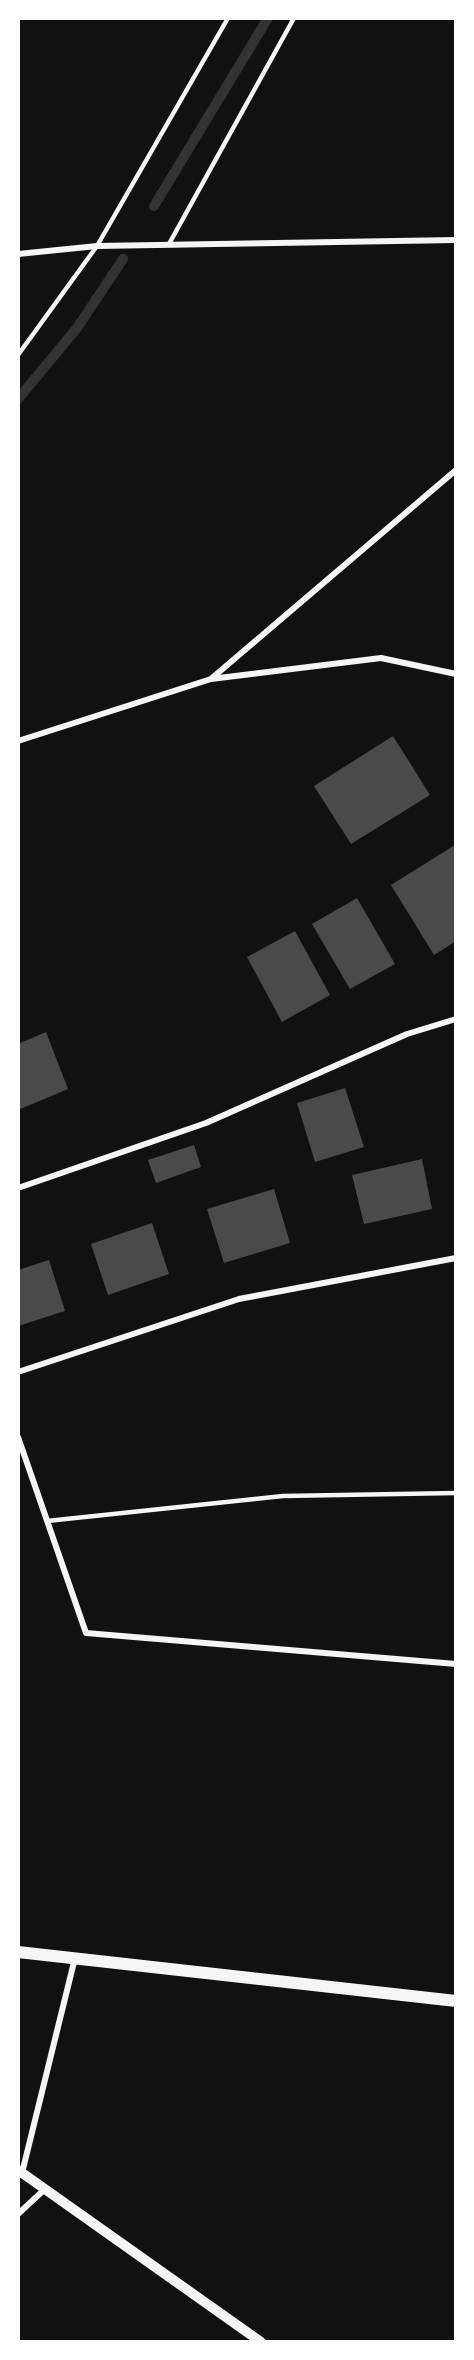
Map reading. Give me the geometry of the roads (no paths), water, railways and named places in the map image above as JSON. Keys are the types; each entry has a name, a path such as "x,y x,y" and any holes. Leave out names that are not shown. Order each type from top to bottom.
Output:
{"main road":[{"path":"18,1952 456,2001"}],"street":[{"path":"18,254 97,246 456,240"},
{"path":"211,679 456,470"},
{"path":"18,741 211,679 381,658 456,674"},
{"path":"18,1188 206,1123 331,1069 363,1052 407,1034 456,1019"},
{"path":"18,1372 239,1299 456,1258"},
{"path":"18,1437 86,1633 456,1664"},
{"path":"75,1958 20,2172 261,2342"},
{"path":"18,2214 45,2189"}],"lane":[{"path":"18,355 97,246 228,18"},
{"path":"169,244 294,18"},
{"path":"47,1521 283,1496 456,1493"}],"waterway":[{"path":"154,206 268,18"},
{"path":"18,399 77,328 123,259"}]}
